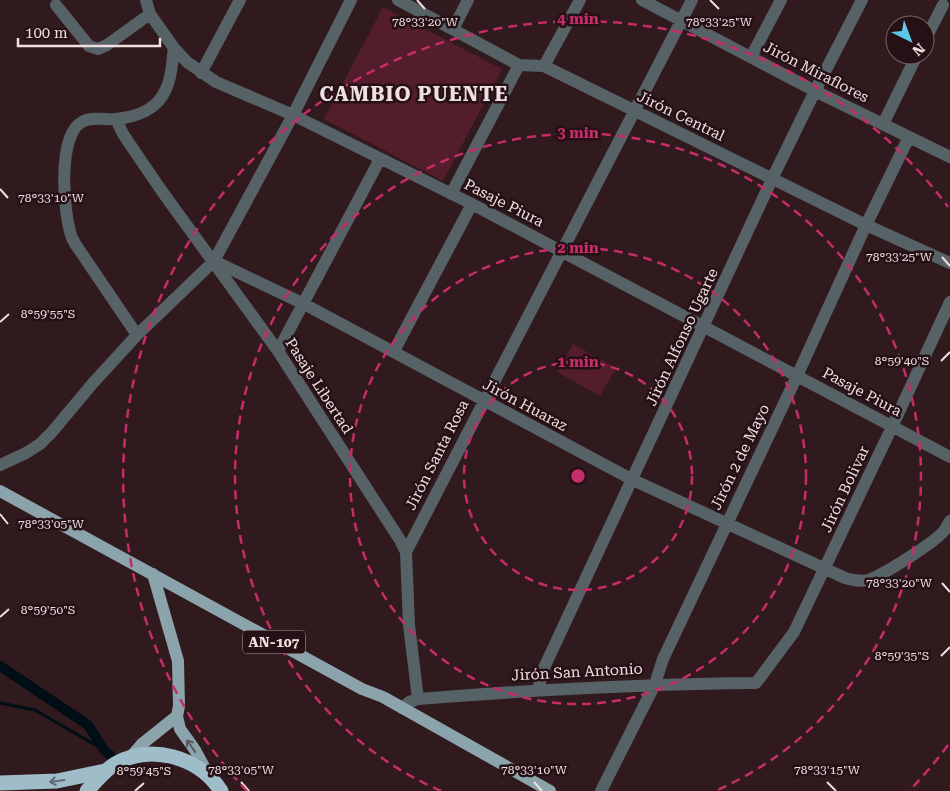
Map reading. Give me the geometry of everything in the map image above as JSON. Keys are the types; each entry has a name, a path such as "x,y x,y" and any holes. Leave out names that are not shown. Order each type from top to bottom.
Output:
{"highway":[{"path":"0,783 57,782 105,771 130,758 150,754 171,756 191,762 208,774 221,791"},
{"path":"87,791 105,771"}],"main road":[{"name":"AN-107","path":"0,491 362,689 383,697 550,791"},
{"path":"153,574 178,660 179,706 177,716 180,729 195,750 208,774"},
{"path":"130,758 142,744 177,716"}],"street":[{"name":"Pasaje Piura","path":"146,0 150,14 174,48 201,73 216,82 293,115 472,204 950,457"},
{"path":"201,73 240,0"},
{"path":"0,465 26,453 46,438 93,383 138,335 214,261 293,115 351,0"},
{"name":"Jirón Central","path":"398,0 519,65 544,66 772,180 950,264"},
{"path":"453,29 468,0"},
{"path":"544,66 580,0"},
{"name":"Jirón Miraflores","path":"642,0 815,91 910,137 949,153"},
{"name":"Jirón Santa Rosa","path":"406,552 692,0"},
{"path":"751,58 781,0"},
{"name":"Jirón Alfonso Ugarte","path":"538,690 543,670 772,180 862,0"},
{"path":"56,6 89,46 98,49 150,14"},
{"path":"935,22 944,6"},
{"path":"138,335 72,237 67,216 64,168 66,148 72,131 82,122 93,119 116,119 136,116 147,111 159,100 167,88 174,48"},
{"path":"452,194 519,65"},
{"path":"883,124 912,65"},
{"name":"Pasaje Libertad","path":"116,119 123,134 156,182 278,351 342,452 392,526 406,552 409,625 418,699"},
{"name":"Jirón 2 de Mayo","path":"601,791 656,684 663,659 866,225 910,137"},
{"path":"278,351 380,158"},
{"path":"394,351 472,204"},
{"name":"Jirón Huaraz","path":"214,261 304,304 394,351 483,401 633,480 825,569"},
{"name":"Jirón Bolivar","path":"756,683 794,632 950,302"},
{"path":"825,569 857,581 869,580 933,540 944,530 950,520"},
{"name":"Jirón San Antonio","path":"402,708 409,702 418,699 538,690 656,684 756,683"}],"shaded area":[{"path":"383,7 502,69 443,181 324,119"},
{"path":"573,344 616,368 600,396 557,372"}],"waterway":[{"path":"0,666 88,725 104,750 110,755"},
{"path":"0,703 35,710 104,750"}],"district":[{"name":"CAMBIO PUENTE","path":"414,94"}]}
